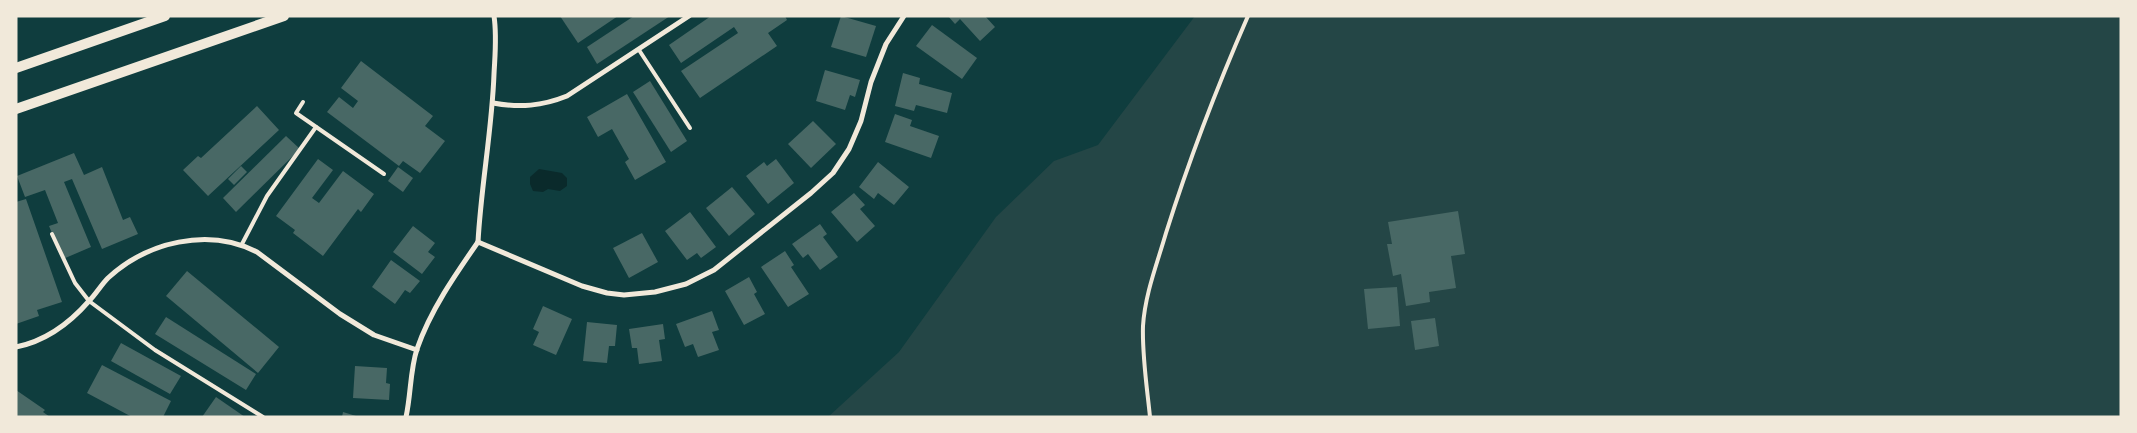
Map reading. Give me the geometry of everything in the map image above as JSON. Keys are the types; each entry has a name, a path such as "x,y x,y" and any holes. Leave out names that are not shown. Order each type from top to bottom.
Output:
{"main road":[{"path":"16,68 165,16"},
{"path":"16,109 284,16"}],"street":[{"path":"406,417 417,350 427,327 457,273 478,242 480,206 493,103 496,32 494,16"},
{"path":"493,103 530,107 549,103 567,96 689,16"},
{"path":"478,242 582,286 607,293 624,295 655,292 686,284 714,270 811,193 832,173 850,149 861,121 870,82 886,44 904,16"},
{"path":"16,347 28,345 52,335 72,320 108,278 131,260 156,247 184,240 213,239 242,244 257,252 340,314 374,335 417,350"}],"lane":[{"path":"1150,417 1144,361 1143,325 1148,292 1186,174 1224,72 1248,16"},
{"path":"639,50 690,128"},
{"path":"303,102 296,113 384,174"},
{"path":"242,244 267,196 316,127"},
{"path":"52,234 75,283 90,301 155,350 263,417"}],"shaded area":[{"path":"1195,16 2121,16 2121,417 828,417 899,352 996,217 1054,161 1098,145"},
{"path":"539,169 562,173 567,178 567,186 560,191 548,189 543,192 533,191 530,177"}],"building":[{"path":"560,16 618,16 578,43"},
{"path":"634,16 670,16 597,64 587,47"},
{"path":"711,16 785,16 787,20 768,33 777,46 700,98 681,71 738,33 734,27 681,63 669,45"},
{"path":"841,16 876,26 866,57 831,47"},
{"path":"948,16 985,16 995,27 980,41 960,19 955,24"},
{"path":"932,25 977,58 962,79 916,46"},
{"path":"361,61 433,116 425,126 445,141 420,173 403,161 399,166 327,112 339,97 353,108 358,101 341,88"},
{"path":"825,70 860,80 855,97 850,95 845,110 816,101"},
{"path":"903,73 920,78 919,84 952,93 947,113 916,105 914,111 895,106"},
{"path":"650,81 687,141 671,152 633,92"},
{"path":"627,94 666,162 635,180 625,162 629,159 612,129 598,137 587,117"},
{"path":"257,106 279,130 208,196 183,170 198,156 201,158"},
{"path":"895,114 912,120 910,126 939,136 931,158 885,142"},
{"path":"813,121 836,144 811,168 788,144"},
{"path":"286,136 300,149 236,212 223,198"},
{"path":"74,153 84,175 102,167 123,220 130,217 138,234 102,249 72,179 64,182 91,247 63,259 49,226 58,223 45,190 25,197 17,176"},
{"path":"318,159 333,170 312,198 319,203 343,171 374,194 361,212 358,209 323,256 293,233 295,230 276,216"},
{"path":"776,159 794,183 768,204 746,176 764,162 767,166"},
{"path":"878,162 909,187 894,205 878,193 874,199 859,187"},
{"path":"241,166 247,172 234,185 228,179"},
{"path":"398,167 413,178 403,192 388,181"},
{"path":"732,187 755,214 729,236 706,208"},
{"path":"854,193 865,205 860,209 875,226 857,242 831,212"},
{"path":"26,199 62,302 37,310 39,316 16,324 16,202"},
{"path":"1458,211 1465,254 1451,256 1456,288 1429,292 1430,302 1406,306 1401,274 1393,276 1387,244 1392,244 1388,222"},
{"path":"690,212 716,247 701,258 697,253 687,260 665,231"},
{"path":"820,224 827,234 823,237 838,257 820,270 808,254 803,258 792,244"},
{"path":"413,226 435,243 428,252 435,257 422,274 393,252"},
{"path":"642,233 658,262 629,278 613,248"},
{"path":"785,251 794,265 791,267 809,294 788,307 761,267"},
{"path":"391,260 420,281 410,293 405,290 395,304 372,287"},
{"path":"187,271 279,347 258,373 166,296"},
{"path":"749,277 757,292 754,294 765,314 744,325 725,291"},
{"path":"1397,287 1400,326 1368,329 1364,289"},
{"path":"543,306 572,319 556,355 533,345 539,332 533,329"},
{"path":"712,311 719,330 712,332 719,350 698,357 693,344 685,347 676,324"},
{"path":"166,317 256,374 246,390 155,334"},
{"path":"1435,318 1439,346 1415,350 1411,321"},
{"path":"587,322 617,325 615,346 609,346 607,363 583,361"},
{"path":"663,324 665,339 659,340 662,361 639,364 637,348 632,348 629,329"},
{"path":"121,343 181,376 170,394 111,361"},
{"path":"102,365 171,401 163,417 132,417 87,393"},
{"path":"355,366 387,368 386,383 390,384 389,400 353,398"},
{"path":"16,390 45,410 43,412 50,417 16,417"},
{"path":"216,397 245,417 202,417"},
{"path":"343,412 356,416 356,417 342,417"}]}
